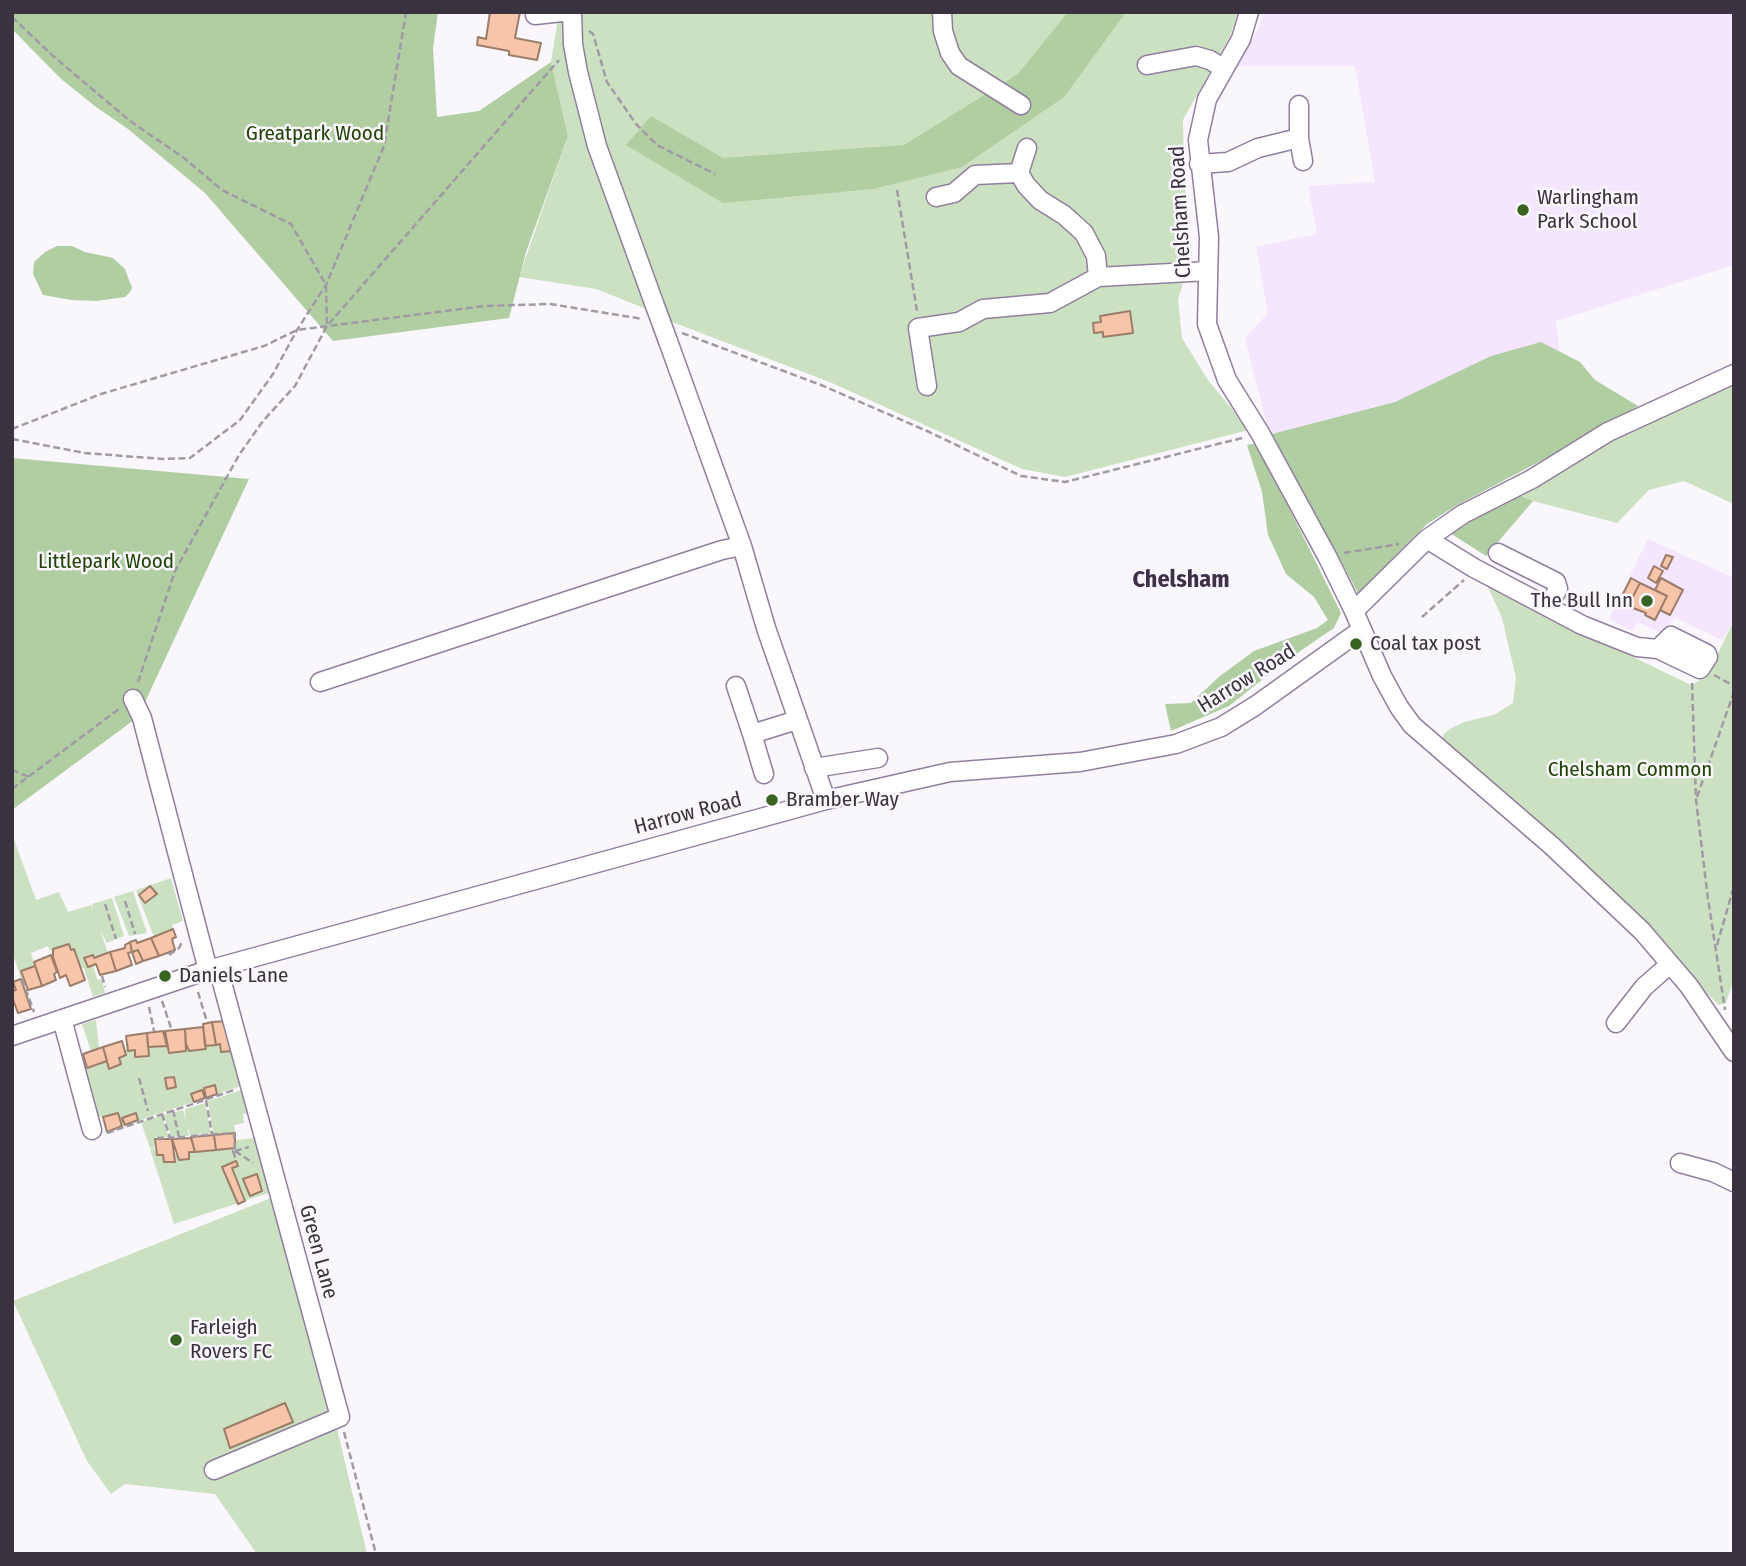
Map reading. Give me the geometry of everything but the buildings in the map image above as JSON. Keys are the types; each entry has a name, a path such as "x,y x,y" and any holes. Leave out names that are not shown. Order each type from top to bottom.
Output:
{"street":[{"path":"535,15 562,12"},
{"path":"942,12 943,31 950,53 959,66 1021,105"},
{"name":"Chelsham Road","path":"1249,12 1241,39 1207,99 1198,140 1209,237 1207,324 1227,380 1331,557"},
{"path":"572,29 578,72 597,146 654,303 671,335 742,546 766,628 826,800"},
{"path":"1147,65 1196,56 1210,60 1224,69"},
{"path":"1299,104 1299,138 1303,161"},
{"path":"1199,164 1228,162 1258,148 1299,138"},
{"path":"1027,148 1019,173 1026,185 1041,200 1064,215 1084,233 1096,257 1098,277"},
{"path":"936,197 954,193 975,176 1019,173"},
{"path":"927,386 918,328 958,322 983,309 1050,303 1098,277 1208,271"},
{"path":"1354,611 1427,539 1463,514 1532,479 1608,432 1734,374"},
{"path":"1427,539 1474,568 1583,625 1637,647 1658,649 1704,670"},
{"path":"320,681 742,546"},
{"path":"1498,553 1556,582 1558,589 1548,607"},
{"path":"1331,557 1382,676 1412,725 1552,846 1642,931 1689,986 1734,1052"},
{"name":"Harrow Road","path":"12,1036 208,970 826,800 950,772 1080,762 1176,744 1221,727 1255,706 1361,630"},
{"path":"736,686 764,774"},
{"path":"133,699 142,718 208,970"},
{"path":"752,734 797,720"},
{"path":"814,768 878,758"},
{"path":"1616,1023 1644,987 1670,964"},
{"name":"Green Lane","path":"208,970 220,975 340,1417"},
{"path":"62,1019 92,1130"},
{"path":"1680,1163 1713,1172 1734,1182"},
{"path":"214,1470 340,1417"}],"path":[{"path":"12,439 85,453 163,459 190,458 240,421 274,374 297,330 326,285 384,146 406,12"},
{"path":"12,17 130,121 184,158 222,190 291,224 326,285 327,326"},
{"path":"12,789 133,699 175,571 239,454 262,421 295,386 327,326 572,29 587,29 593,34 607,82 636,124 657,145 715,174"},
{"path":"897,190 918,328"},
{"path":"12,429 101,394 264,346 297,330 484,306 550,304 649,321"},
{"path":"671,335 821,385 1021,476 1065,482 1246,437"},
{"path":"1331,557 1401,544"},
{"path":"1422,617 1468,577 1474,568"},
{"path":"1723,1034 1726,1003 1696,800 1691,685 1704,670 1734,686"},
{"path":"1696,800 1734,692"},
{"path":"12,770 29,777"},
{"path":"1716,948 1734,886"},
{"path":"125,901 135,934"},
{"path":"105,904 116,939"},
{"path":"172,963 169,955 182,942 181,935"},
{"path":"102,976 107,994"},
{"path":"22,979 36,1018"},
{"path":"196,987 207,1022"},
{"path":"160,996 171,1028"},
{"path":"148,1000 153,1031"},
{"path":"139,1078 146,1109"},
{"path":"92,1130 106,1134 250,1085"},
{"path":"206,1100 212,1134"},
{"path":"173,1110 180,1137"},
{"path":"162,1114 171,1138"},
{"path":"157,1138 234,1133 233,1151 236,1160"},
{"path":"233,1151 250,1147"},
{"path":"233,1151 254,1163"},
{"path":"340,1417 376,1554"}],"shaded area":[{"name":"Warlingham Park School","path":"1264,12 1734,12 1734,265 1556,321 1566,401 1286,447 1272,434 1266,421 1245,338 1268,313 1256,247 1317,234 1308,186 1375,182 1355,66 1238,66"},
{"path":"1648,539 1734,578 1734,620 1722,640 1674,617 1666,630 1660,633 1638,622 1633,631 1609,619"}],"green space":[{"name":"Greatpark Wood","path":"12,12 438,12 433,48 437,117 479,111 551,62 568,136 526,252 509,318 333,341 205,193 128,129 60,78 12,29"},
{"path":"559,12 1238,12 1230,36 1183,120 1184,179 1192,253 1178,300 1182,338 1208,380 1249,430 1065,477 1022,469 832,383 667,320 596,289 519,277 568,136 551,62"},
{"path":"1068,12 1126,12 1064,97 962,167 873,189 723,203 626,145 651,116 723,158 904,145 1018,74"},
{"path":"57,246 72,246 85,252 113,258 125,269 132,288 129,293 125,297 96,301 43,295 33,274 34,262"},
{"path":"1541,342 1580,362 1595,380 1638,406 1427,524 1358,593 1272,434 1395,402 1491,356"},
{"path":"1734,383 1734,504 1684,481 1649,490 1617,523 1522,496 1611,440"},
{"path":"1257,443 1341,613 1334,628 1287,660 1229,706 1171,731 1165,704 1191,703 1220,676 1254,651 1317,628 1328,620 1314,597 1286,574 1268,535 1262,492 1247,445"},
{"name":"Littlepark Wood","path":"12,458 249,479 138,717 12,810"},
{"path":"1517,494 1533,501 1486,556 1450,533"},
{"name":"Chelsham Common","path":"1484,578 1598,640 1691,685 1709,672 1734,620 1734,978 1726,1003 1719,1005 1443,741 1443,735 1448,730 1464,722 1494,715 1513,703 1516,678 1502,618"},
{"path":"12,834 36,900 59,892 68,912 91,905 93,910 92,904 112,898 124,936 107,943 100,930 108,953 85,958 93,965 97,979 102,980 105,993 93,997 84,968 81,968 74,949 71,950 68,944 50,951 48,946 31,953 35,966 21,971 21,979 12,951"},
{"path":"171,878 183,921 172,925 173,929 154,937 136,890"},
{"path":"133,891 147,933 129,936 114,897"},
{"path":"96,1020 99,1048 91,1051 82,1024"},
{"path":"186,1044 189,1051 220,1044 221,1052 232,1051 244,1085 122,1126 118,1113 102,1118 94,1112 78,1057 83,1055 88,1068 107,1061 109,1069 121,1064 119,1058 125,1050 135,1050 136,1057 148,1056 148,1047 167,1046 169,1053 186,1051"},
{"path":"245,1089 251,1113 243,1114 244,1123 234,1125 235,1132 213,1134 208,1101"},
{"path":"205,1103 211,1133 190,1135 187,1124 189,1136 172,1137 163,1115 183,1110 186,1120 185,1109"},
{"path":"162,1116 169,1137 155,1137 154,1148 157,1155 163,1155 164,1162 175,1161 174,1154 178,1154 179,1160 189,1159 189,1152 235,1147 235,1140 256,1138 272,1192 174,1224 150,1149 153,1148 150,1148 141,1122"},
{"path":"271,1198 338,1433 367,1554 257,1554 215,1494 125,1484 111,1494 87,1461 13,1301"}],"place":[{"name":"Warlingham Park School","path":"1523,210"},
{"name":"The Bull Inn","path":"1647,601"},
{"name":"Coal tax post","path":"1356,644"},
{"name":"Bramber Way","path":"772,800"},
{"name":"Daniels Lane","path":"165,976"},
{"name":"Farleigh Rovers FC","path":"176,1340"}],"district":[{"name":"Chelsham","path":"1181,580"}]}
